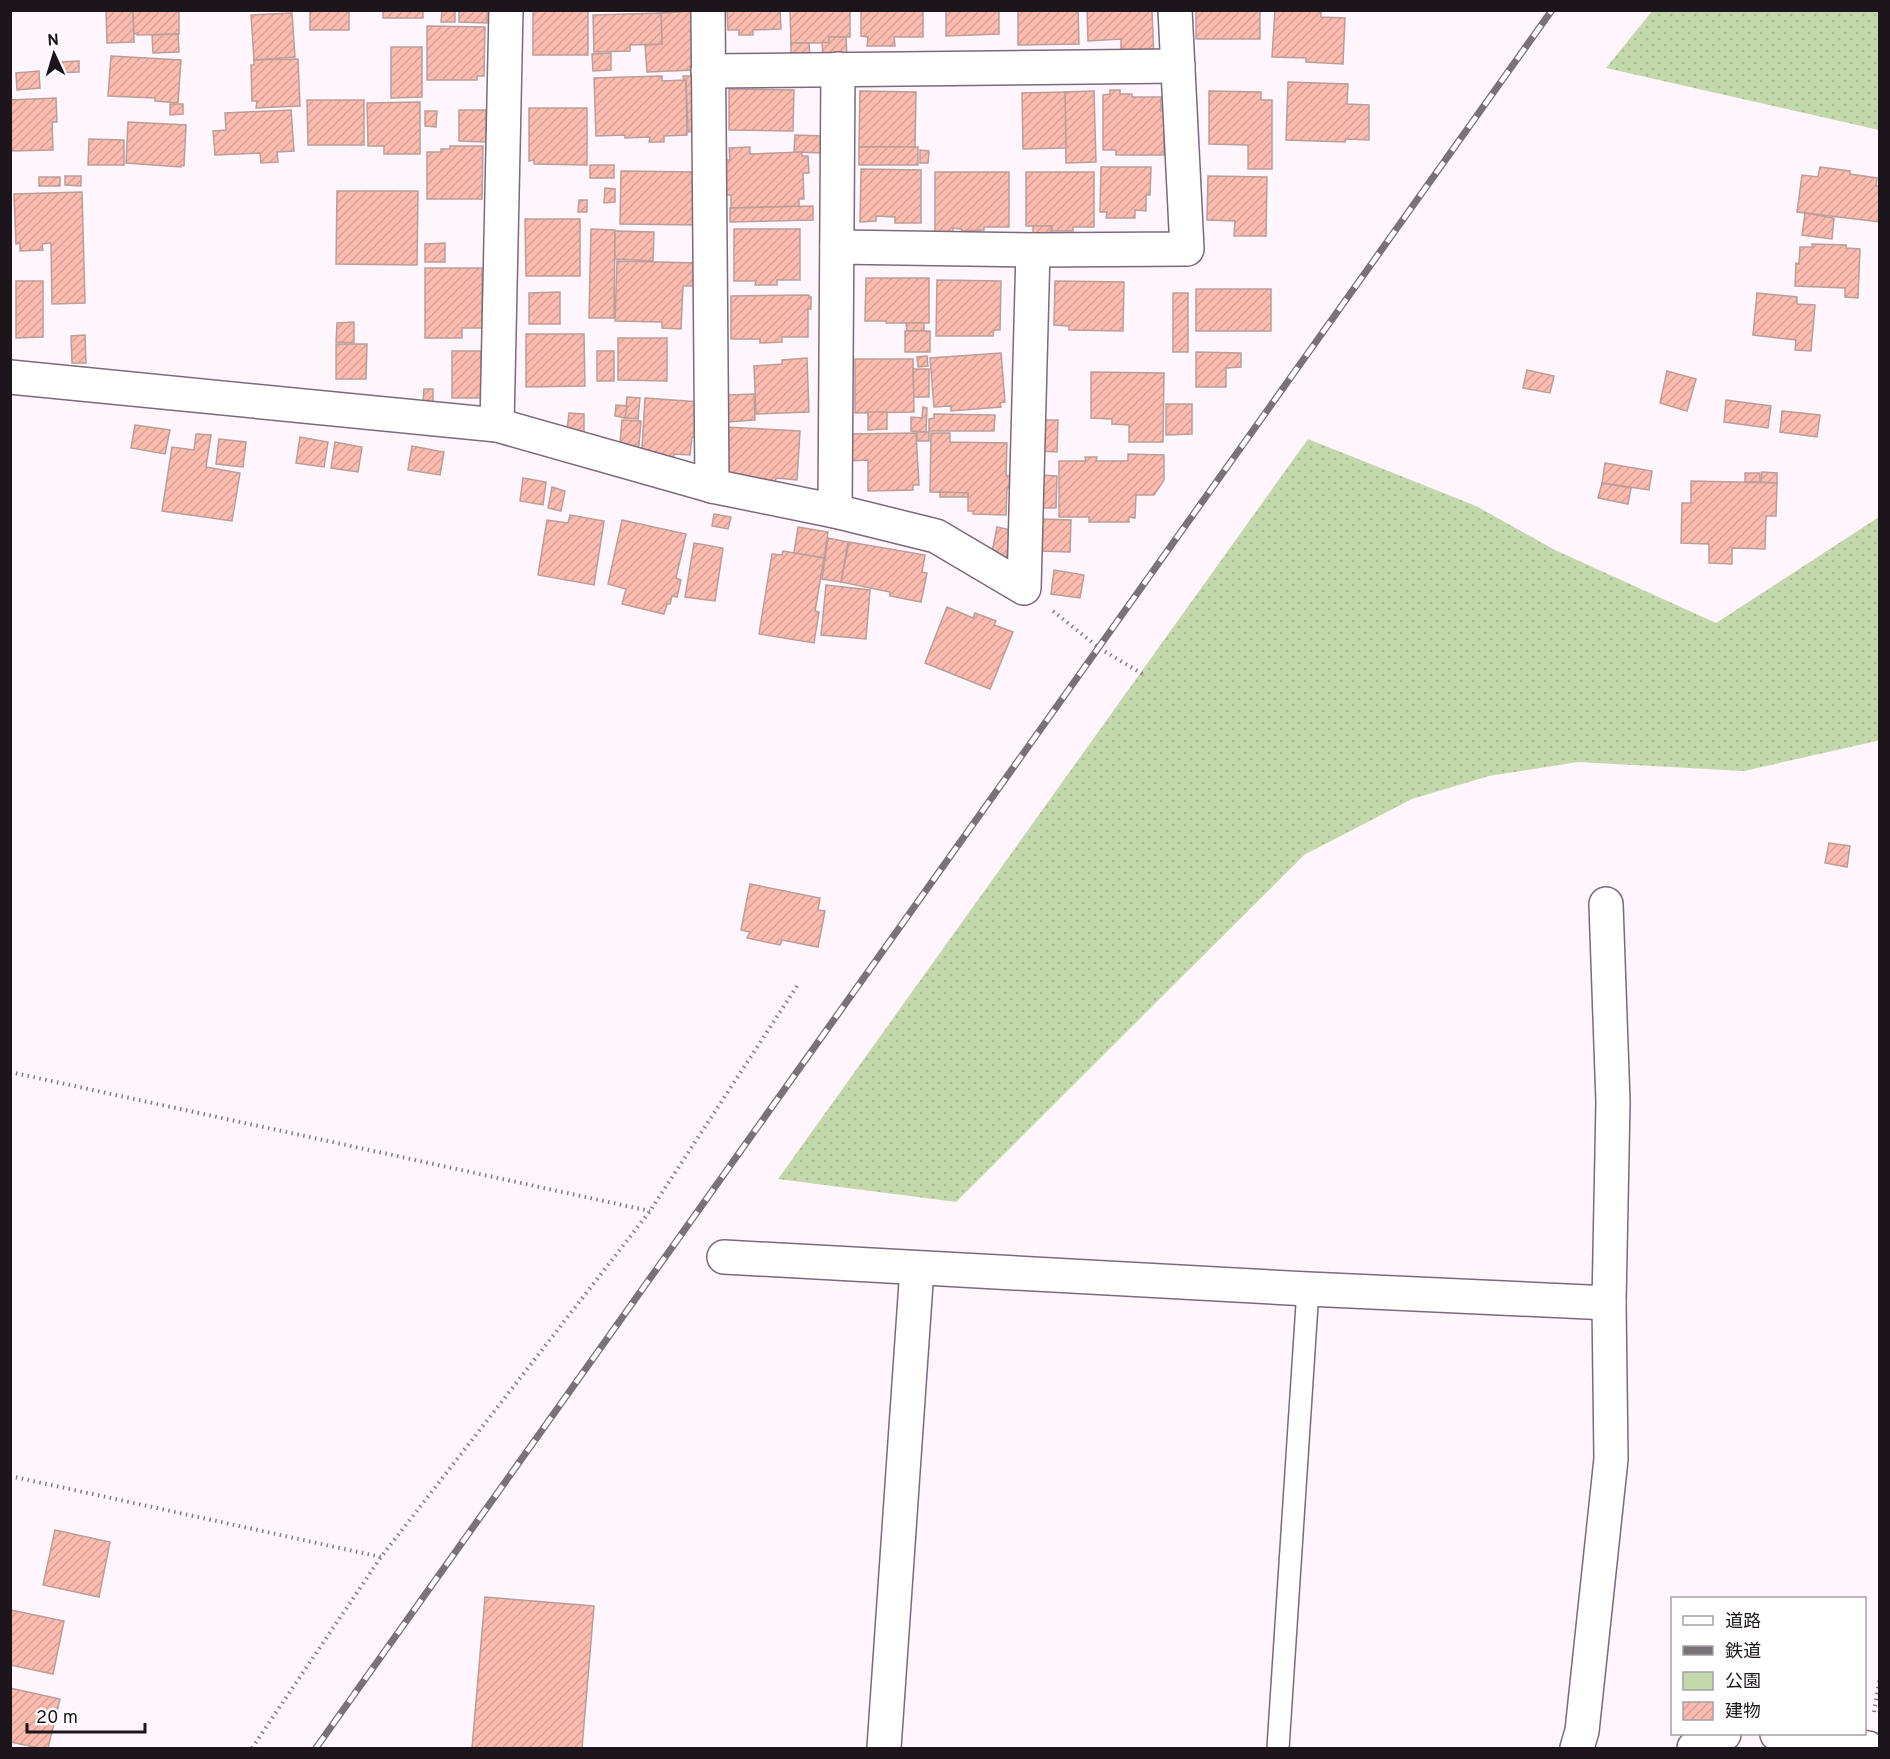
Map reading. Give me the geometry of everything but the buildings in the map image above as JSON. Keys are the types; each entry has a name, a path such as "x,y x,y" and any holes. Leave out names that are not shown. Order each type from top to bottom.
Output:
{"street":[{"path":"497,425 506,10"},
{"path":"708,10 712,486"},
{"path":"837,247 1033,250 1187,249 1175,10"},
{"path":"708,71 1178,66"},
{"path":"835,511 838,69"},
{"path":"10,377 497,425 712,486 835,511 936,536 1024,588 1033,250"},
{"path":"1577,1749 1582,1731 1611,1459 1609,1303 1613,1102 1606,904"},
{"path":"724,1257 1609,1303"},
{"path":"884,1749 917,1268"},
{"path":"1694,1749 1722,1735"},
{"path":"1783,1735 1868,1749"}],"lane":[{"path":"1278,1749 1308,1289"}],"path":[{"path":"1024,588 1099,648 1146,676"},
{"path":"252,1749 381,1557 650,1211 797,986"},
{"path":"10,1072 650,1211"},
{"path":"10,1476 381,1557"}],"green space":[{"path":"1653,10 1879,11 1879,130 1606,68"},
{"path":"1308,439 1476,506 1555,550 1716,623 1879,517 1879,738 1877,741 1744,771 1578,762 1489,776 1412,799 1304,855 956,1202 778,1179"}],"railway":[{"path":"316,1748 1552,10"}]}
